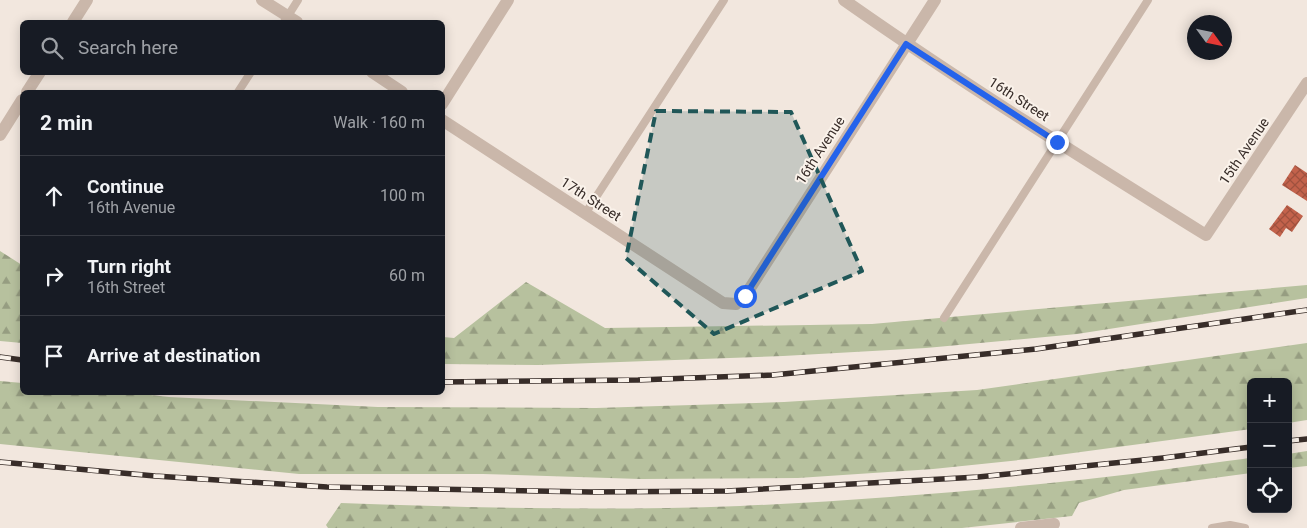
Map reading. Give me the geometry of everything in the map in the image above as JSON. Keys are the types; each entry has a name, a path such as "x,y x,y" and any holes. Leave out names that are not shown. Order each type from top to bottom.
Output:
{"street":[{"path":"74,20 87,0"},
{"path":"262,0 289,20"},
{"path":"445,99 508,0"},
{"name":"16th Street","path":"844,0 906,44 1057,142 1206,235"},
{"name":"16th Avenue","path":"723,303 736,304 745,296 935,0"},
{"path":"28,90 38,75"},
{"path":"376,75 399,90"},
{"name":"15th Avenue","path":"1206,235 1307,83"},
{"path":"0,135 20,103"},
{"name":"17th Street","path":"445,122 723,303"},
{"path":"1021,528 1054,524"}],"lane":[{"path":"289,20 298,0"},
{"path":"585,214 724,0"},
{"path":"944,318 1148,0"},
{"path":"239,90 249,75"},
{"path":"1212,528 1230,525 1245,528"}],"highlighted area":[{"path":"656,111 791,112 862,271 714,334 626,258"}],"green space":[{"path":"0,251 20,264 20,343 0,341"},
{"path":"526,282 605,328 872,324 1307,285 1307,298 1077,334 926,348 783,356 538,365 445,364 445,337 454,338"},
{"path":"1307,343 1307,420 1292,422 1292,378 1247,378 1247,430 1029,459 933,469 798,478 640,479 483,474 299,474 0,444 0,381 20,383 20,395 151,395 378,407 596,408 784,402 977,390"},
{"path":"1307,451 1307,466 1292,468 1292,453"},
{"path":"1247,459 1247,474 1124,490 1079,503 1072,516 962,528 328,528 326,525 341,503 540,508 740,506 940,493 1108,477"}],"building":[{"path":"1295,165 1307,173 1307,201 1282,185"},
{"path":"1287,205 1303,216 1292,232 1286,228 1280,237 1269,229"}],"railway":[{"path":"445,382 638,380 773,375 1036,349 1307,310"},
{"path":"0,357 20,360"},
{"path":"1292,441 1307,439"},
{"path":"0,462 155,476 327,487 591,492 727,491 978,477 1247,448"}],"route":[{"path":"745,296 906,44 1057,142"}]}
